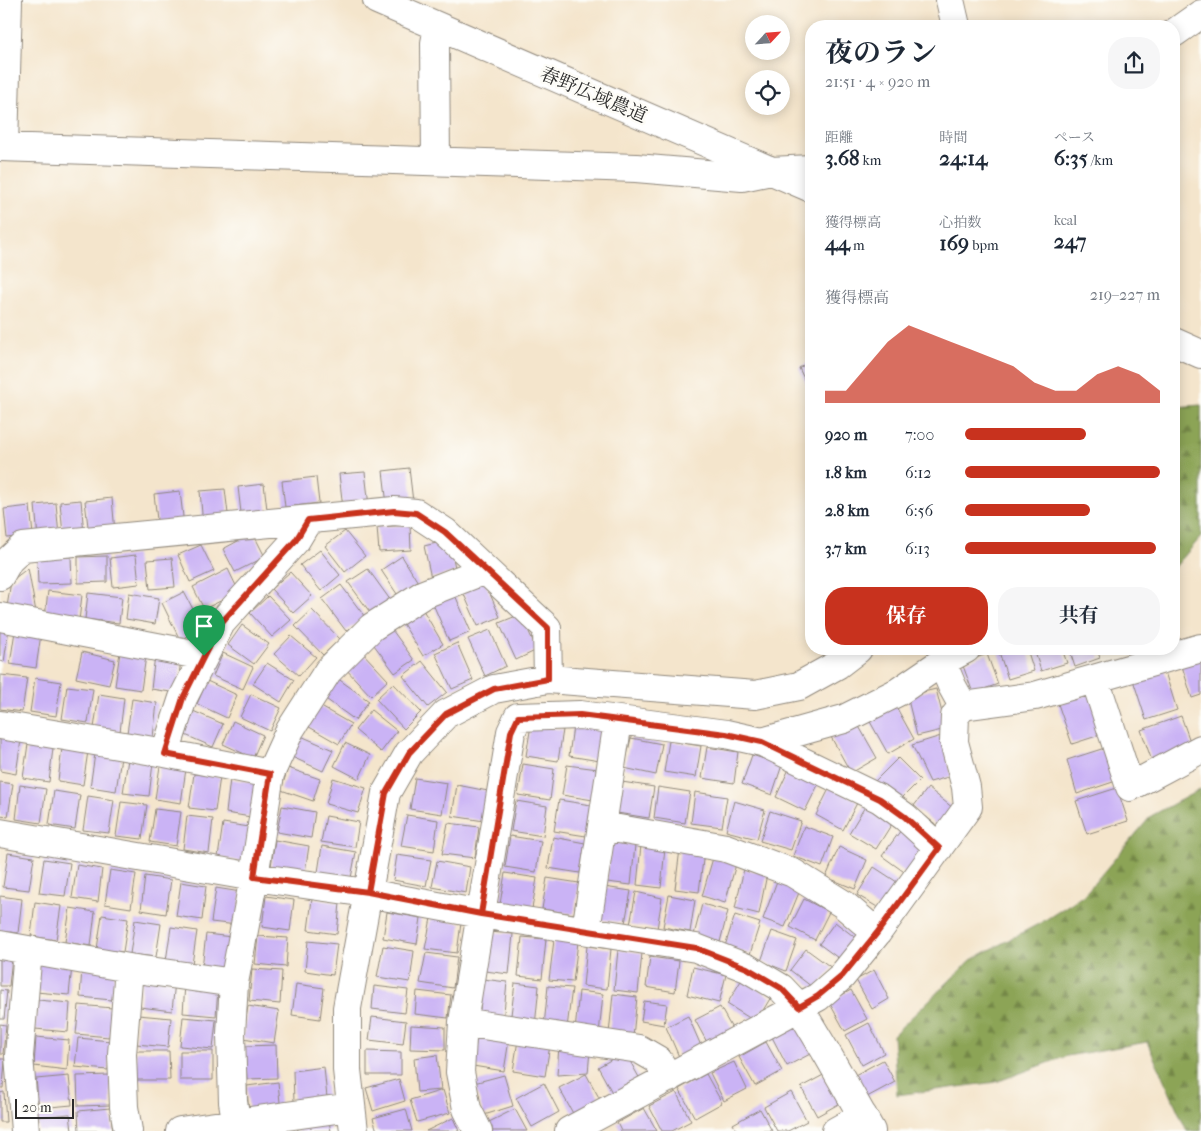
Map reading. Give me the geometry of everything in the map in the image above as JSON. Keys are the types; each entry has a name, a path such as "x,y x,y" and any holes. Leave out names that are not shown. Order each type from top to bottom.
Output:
{"street":[{"path":"8,0 2,147 636,168 742,177 771,171 805,169"},
{"name":"春野広域農道","path":"377,0 805,185"},
{"path":"950,0 955,20"},
{"path":"1180,28 1201,14"},
{"path":"436,161 435,43 438,27"},
{"path":"1180,345 1201,354"},
{"path":"0,576 9,560 23,547 394,511 416,513 445,532 548,628 548,679"},
{"path":"165,754 183,698 221,623 296,540 308,520"},
{"path":"238,1127 233,1102 231,1034 234,983 254,877 270,774 290,730 328,671 372,627 424,594 485,570"},
{"path":"0,617 204,656"},
{"path":"1180,654 1201,648"},
{"path":"180,1131 352,1119 347,1070 348,1008 386,793 409,753 446,714 494,689 548,679 755,695 798,686 837,665 850,655"},
{"path":"762,742 844,719 898,692 955,655"},
{"path":"570,1131 799,1007 818,996 842,976 877,933 968,807 966,787 954,742 955,716 963,706 1036,696 1177,655"},
{"path":"942,662 963,706"},
{"path":"1095,679 1130,787 1201,749"},
{"path":"478,1131 467,1109 460,1072 463,1022 511,732 518,717 580,715 726,734 762,742 880,799 905,817 939,848"},
{"path":"586,930 618,721"},
{"path":"0,725 270,774"},
{"path":"602,826 726,848 793,873 843,904 877,933"},
{"path":"0,833 254,877 368,892 481,914 696,948 747,968 781,988 799,1007 867,1124 836,1131"},
{"path":"0,945 129,968 234,983"},
{"path":"25,1131 18,1056 28,950"},
{"path":"128,1131 124,1106 122,1054 129,968"},
{"path":"463,1022 639,1049 658,1060 669,1078"}],"green space":[{"path":"1201,405 1201,537 1180,561 1180,407"},
{"path":"1201,789 1201,1131 1187,1131 1147,1042 1067,1056 996,1082 897,1095 893,1035 971,960 1042,922 1084,895 1151,816"}],"building":[{"path":"805,364 805,381 799,368"},
{"path":"409,468 413,502 387,505 383,471"},
{"path":"365,472 369,506 343,508 339,474"},
{"path":"316,477 319,503 285,507 282,481"},
{"path":"264,484 268,518 242,521 238,487"},
{"path":"225,489 229,522 203,525 200,491"},
{"path":"180,491 184,525 158,528 154,494"},
{"path":"112,498 115,532 89,535 85,501"},
{"path":"81,500 84,534 63,535 60,502"},
{"path":"56,503 59,536 38,538 35,505"},
{"path":"30,506 33,535 7,538 4,509"},
{"path":"410,525 411,550 379,552 377,527"},
{"path":"345,531 365,556 345,572 325,546"},
{"path":"253,533 265,557 235,572 223,549"},
{"path":"449,540 456,572 431,578 424,546"},
{"path":"201,545 214,571 190,582 178,555"},
{"path":"320,550 340,575 321,591 300,565"},
{"path":"136,555 139,584 113,587 110,558"},
{"path":"107,556 107,582 78,583 78,557"},
{"path":"402,556 419,584 399,597 381,570"},
{"path":"71,557 72,583 38,584 37,558"},
{"path":"172,558 175,587 150,589 147,560"},
{"path":"28,568 36,612 7,607 11,581"},
{"path":"228,569 239,592 204,609 193,587"},
{"path":"368,569 391,601 372,615 348,582"},
{"path":"290,572 312,596 293,613 271,589"},
{"path":"484,580 500,617 478,626 462,590"},
{"path":"341,585 365,617 346,631 322,599"},
{"path":"48,591 82,595 79,621 45,617"},
{"path":"184,592 203,628 180,640 162,603"},
{"path":"88,593 122,597 119,623 85,619"},
{"path":"129,593 159,598 155,624 126,619"},
{"path":"455,595 471,632 449,641 433,604"},
{"path":"268,596 291,620 272,637 250,613"},
{"path":"312,610 340,639 323,655 295,626"},
{"path":"423,610 443,644 423,656 402,622"},
{"path":"521,614 537,650 516,660 499,623"},
{"path":"242,625 269,644 254,664 228,645"},
{"path":"0,627 9,628 4,662 0,661"},
{"path":"390,627 414,660 395,673 371,641"},
{"path":"490,630 506,666 485,676 468,639"},
{"path":"15,631 41,634 36,668 10,664"},
{"path":"291,636 316,657 299,676 274,654"},
{"path":"457,643 473,680 452,689 435,653"},
{"path":"361,651 388,680 371,696 344,667"},
{"path":"82,652 115,660 109,685 76,678"},
{"path":"120,652 146,656 141,690 115,686"},
{"path":"223,653 253,667 243,689 213,676"},
{"path":"155,655 181,659 177,693 151,689"},
{"path":"987,655 998,684 973,693 962,663"},
{"path":"1000,655 1029,655 1034,671 1008,679"},
{"path":"1036,655 1064,655 1067,663 1041,671"},
{"path":"1071,655 1099,655 1100,658 1075,667"},
{"path":"1201,657 1201,695 1192,698 1181,663"},
{"path":"422,661 447,692 428,707 403,676"},
{"path":"267,663 294,680 281,702 253,684"},
{"path":"1164,669 1177,710 1146,720 1133,680"},
{"path":"1,675 27,678 22,712 0,709"},
{"path":"35,678 61,682 56,716 30,712"},
{"path":"337,678 369,701 355,720 323,697"},
{"path":"207,681 237,695 227,718 197,704"},
{"path":"393,683 421,712 404,729 376,699"},
{"path":"67,686 93,689 88,723 62,719"},
{"path":"936,689 946,729 917,736 907,696"},
{"path":"99,694 124,698 120,732 94,728"},
{"path":"251,694 281,708 270,731 240,717"},
{"path":"1090,694 1103,734 1072,744 1058,704"},
{"path":"132,699 157,703 153,737 127,733"},
{"path":"894,703 914,739 888,754 868,718"},
{"path":"316,704 351,724 339,744 304,724"},
{"path":"371,710 397,731 381,752 355,730"},
{"path":"193,711 223,724 213,747 183,734"},
{"path":"1181,716 1192,747 1152,761 1141,730"},
{"path":"233,721 263,735 253,758 223,744"},
{"path":"857,723 877,758 851,773 831,737"},
{"path":"531,725 563,730 558,761 526,756"},
{"path":"573,726 605,730 600,761 569,756"},
{"path":"301,736 333,750 323,771 292,757"},
{"path":"941,736 952,776 930,782 912,745"},
{"path":"0,737 21,740 16,774 0,771"},
{"path":"631,738 662,744 656,775 624,768"},
{"path":"669,741 701,746 696,777 664,772"},
{"path":"345,743 370,755 359,779 334,766"},
{"path":"28,744 53,748 49,782 23,778"},
{"path":"707,747 738,752 734,783 702,778"},
{"path":"1108,747 1119,780 1077,794 1067,760"},
{"path":"62,748 88,751 83,785 58,781"},
{"path":"95,754 121,757 116,791 90,787"},
{"path":"752,755 782,765 772,795 742,784"},
{"path":"898,758 920,780 897,803 875,781"},
{"path":"128,759 153,763 149,796 123,793"},
{"path":"523,764 554,769 550,800 518,795"},
{"path":"567,765 598,769 593,800 562,795"},
{"path":"160,766 186,769 181,803 155,799"},
{"path":"288,768 320,779 313,801 281,790"},
{"path":"789,769 819,783 805,811 776,797"},
{"path":"194,774 220,777 215,811 189,808"},
{"path":"333,778 366,788 358,813 326,804"},
{"path":"415,778 447,783 442,814 410,809"},
{"path":"230,779 256,783 251,817 226,813"},
{"path":"0,782 13,784 8,817 0,816"},
{"path":"622,782 654,787 649,818 617,813"},
{"path":"20,785 46,789 41,823 16,819"},
{"path":"457,785 488,791 484,821 452,816"},
{"path":"658,787 690,792 685,823 654,818"},
{"path":"830,787 858,801 843,830 816,815"},
{"path":"928,788 953,808 938,826 913,807"},
{"path":"1117,788 1128,821 1087,834 1076,801"},
{"path":"54,791 80,795 75,829 49,825"},
{"path":"695,792 727,797 722,827 691,823"},
{"path":"88,796 114,800 109,833 83,830"},
{"path":"559,800 591,805 586,836 554,831"},
{"path":"516,801 547,806 543,836 511,831"},
{"path":"734,801 765,810 757,839 726,831"},
{"path":"121,802 147,805 142,839 116,836"},
{"path":"866,805 893,822 876,849 849,833"},
{"path":"282,806 315,812 311,838 277,832"},
{"path":"155,809 181,812 176,846 150,842"},
{"path":"770,811 801,821 791,850 760,841"},
{"path":"407,815 438,820 434,851 401,846"},
{"path":"187,816 213,819 209,853 183,849"},
{"path":"326,816 359,822 355,847 321,842"},
{"path":"223,823 249,827 244,862 218,857"},
{"path":"448,823 479,827 475,858 442,854"},
{"path":"804,826 833,837 822,867 793,856"},
{"path":"901,830 926,848 907,874 882,856"},
{"path":"510,836 541,841 536,872 505,867"},
{"path":"553,837 585,843 580,873 548,868"},
{"path":"275,840 309,846 305,872 271,866"},
{"path":"611,842 635,845 631,885 607,882"},
{"path":"641,845 665,848 661,888 637,885"},
{"path":"322,846 356,852 351,878 318,872"},
{"path":"839,847 867,860 855,889 826,877"},
{"path":"680,849 704,852 699,892 675,889"},
{"path":"8,853 34,857 29,890 3,887"},
{"path":"397,855 431,860 426,886 393,880"},
{"path":"713,858 736,864 725,903 702,896"},
{"path":"44,859 70,863 65,896 39,893"},
{"path":"437,861 470,867 466,893 432,887"},
{"path":"77,865 102,869 98,902 72,898"},
{"path":"874,867 900,884 884,911 857,895"},
{"path":"744,869 767,874 759,914 735,908"},
{"path":"110,870 136,874 131,908 105,904"},
{"path":"505,873 537,878 532,909 500,904"},
{"path":"145,876 171,880 166,914 141,910"},
{"path":"547,878 579,883 574,914 542,909"},
{"path":"777,881 800,890 785,927 763,919"},
{"path":"181,882 206,886 202,920 176,916"},
{"path":"604,887 631,891 625,923 599,919"},
{"path":"216,888 241,892 237,925 211,922"},
{"path":"636,892 662,898 657,929 630,925"},
{"path":"669,895 695,900 690,932 663,927"},
{"path":"0,896 22,899 18,933 0,931"},
{"path":"266,896 294,900 290,931 262,927"},
{"path":"312,899 340,903 337,934 308,930"},
{"path":"804,899 829,912 815,940 790,927"},
{"path":"35,902 61,906 56,940 31,936"},
{"path":"702,904 728,911 720,942 694,935"},
{"path":"70,908 95,912 91,946 65,942"},
{"path":"387,912 421,918 417,944 383,938"},
{"path":"102,915 128,919 123,952 97,949"},
{"path":"735,915 760,923 750,954 725,946"},
{"path":"431,918 461,923 457,953 425,949"},
{"path":"135,920 161,924 156,957 130,954"},
{"path":"835,922 861,942 845,963 819,944"},
{"path":"171,927 197,931 192,964 166,961"},
{"path":"772,931 797,940 786,971 761,961"},
{"path":"489,932 513,934 509,974 485,971"},
{"path":"206,934 232,937 228,971 202,968"},
{"path":"258,936 288,938 286,967 255,964"},
{"path":"522,937 546,939 542,979 518,976"},
{"path":"554,940 578,942 573,982 549,980"},
{"path":"308,941 337,944 333,975 305,971"},
{"path":"383,946 414,951 410,982 377,977"},
{"path":"587,946 611,949 607,989 583,986"},
{"path":"806,949 832,968 816,990 790,970"},
{"path":"618,950 642,953 638,993 614,990"},
{"path":"426,953 457,957 453,988 420,983"},
{"path":"0,956 12,957 9,986 0,986"},
{"path":"650,957 679,961 675,992 646,987"},
{"path":"39,963 72,966 69,995 36,992"},
{"path":"693,967 726,975 719,1003 687,995"},
{"path":"82,968 115,971 112,1000 80,997"},
{"path":"252,969 282,971 280,1004 249,1001"},
{"path":"874,970 889,999 872,1009 856,980"},
{"path":"142,978 175,981 172,1011 140,1007"},
{"path":"483,979 507,982 503,1022 479,1019"},
{"path":"742,979 771,997 756,1022 727,1004"},
{"path":"515,983 539,986 535,1026 510,1023"},
{"path":"185,984 218,987 216,1016 183,1013"},
{"path":"296,984 324,988 320,1019 292,1015"},
{"path":"374,986 408,990 405,1013 372,1009"},
{"path":"548,986 572,988 567,1028 544,1026"},
{"path":"0,990 7,991 4,1019 0,1019"},
{"path":"851,990 867,1019 845,1031 829,1002"},
{"path":"417,991 451,995 448,1018 415,1014"},
{"path":"579,991 603,994 599,1034 575,1031"},
{"path":"613,994 637,997 633,1037 609,1034"},
{"path":"38,1000 70,1003 68,1032 35,1029"},
{"path":"644,1001 667,1004 664,1025 641,1021"},
{"path":"79,1005 112,1008 109,1037 76,1034"},
{"path":"248,1006 279,1011 274,1043 243,1038"},
{"path":"720,1007 734,1032 709,1046 695,1020"},
{"path":"138,1015 171,1018 168,1047 136,1044"},
{"path":"688,1016 702,1048 680,1059 666,1027"},
{"path":"183,1017 216,1020 213,1049 180,1046"},
{"path":"372,1017 406,1021 403,1044 369,1040"},
{"path":"799,1023 814,1052 787,1066 772,1037"},
{"path":"869,1023 884,1053 862,1065 846,1035"},
{"path":"0,1024 6,1025 3,1054 0,1054"},
{"path":"411,1025 445,1027 445,1050 410,1049"},
{"path":"477,1035 509,1040 504,1071 473,1066"},
{"path":"36,1037 69,1040 67,1070 34,1066"},
{"path":"78,1038 111,1041 108,1070 75,1067"},
{"path":"518,1040 550,1045 545,1076 513,1071"},
{"path":"766,1042 782,1071 755,1086 739,1057"},
{"path":"276,1045 277,1078 247,1079 245,1046"},
{"path":"559,1045 590,1050 588,1073 557,1075"},
{"path":"136,1051 169,1051 170,1080 137,1080"},
{"path":"180,1051 213,1051 213,1080 180,1080"},
{"path":"367,1051 401,1052 401,1075 367,1075"},
{"path":"625,1052 641,1081 614,1096 598,1067"},
{"path":"437,1055 441,1090 417,1092 414,1058"},
{"path":"0,1059 5,1059 3,1088 0,1088"},
{"path":"883,1060 895,1082 867,1097 855,1075"},
{"path":"734,1062 747,1089 724,1101 710,1073"},
{"path":"324,1067 327,1098 294,1102 293,1071"},
{"path":"829,1072 844,1101 817,1116 801,1087"},
{"path":"586,1074 602,1103 575,1117 559,1088"},
{"path":"706,1074 722,1103 695,1118 679,1089"},
{"path":"110,1075 111,1105 78,1106 77,1076"},
{"path":"504,1075 513,1106 484,1115 474,1083"},
{"path":"69,1076 72,1105 39,1108 36,1079"},
{"path":"399,1079 405,1101 373,1111 366,1088"},
{"path":"278,1082 281,1113 249,1117 247,1086"},
{"path":"544,1083 559,1112 532,1127 516,1098"},
{"path":"443,1090 450,1113 417,1122 410,1100"},
{"path":"4,1092 6,1122 0,1122 0,1093"},
{"path":"676,1092 691,1121 672,1131 662,1131 649,1106"},
{"path":"791,1092 807,1121 788,1131 777,1131 764,1107"},
{"path":"110,1108 113,1131 79,1131 78,1111"},
{"path":"644,1108 657,1131 621,1131 617,1123"},
{"path":"406,1109 412,1131 377,1131 373,1118"},
{"path":"515,1109 527,1131 491,1131 487,1123"},
{"path":"760,1109 772,1131 737,1131 733,1124"},
{"path":"327,1113 331,1131 298,1131 296,1120"},
{"path":"70,1114 72,1131 39,1131 37,1117"},
{"path":"453,1118 459,1131 426,1131"}],"route":[{"path":"204,656 183,698 165,754 270,774 254,877 368,892 481,914 696,948 747,968 781,988 799,1007 818,996 842,976 877,933 939,848 905,817 880,799 762,742 726,734 580,715 518,717 511,732 481,914 424,904 368,892 386,793 409,753 446,714 494,689 548,679 548,628 445,532 416,513 394,511 308,520 296,540 221,623 204,656"}]}
